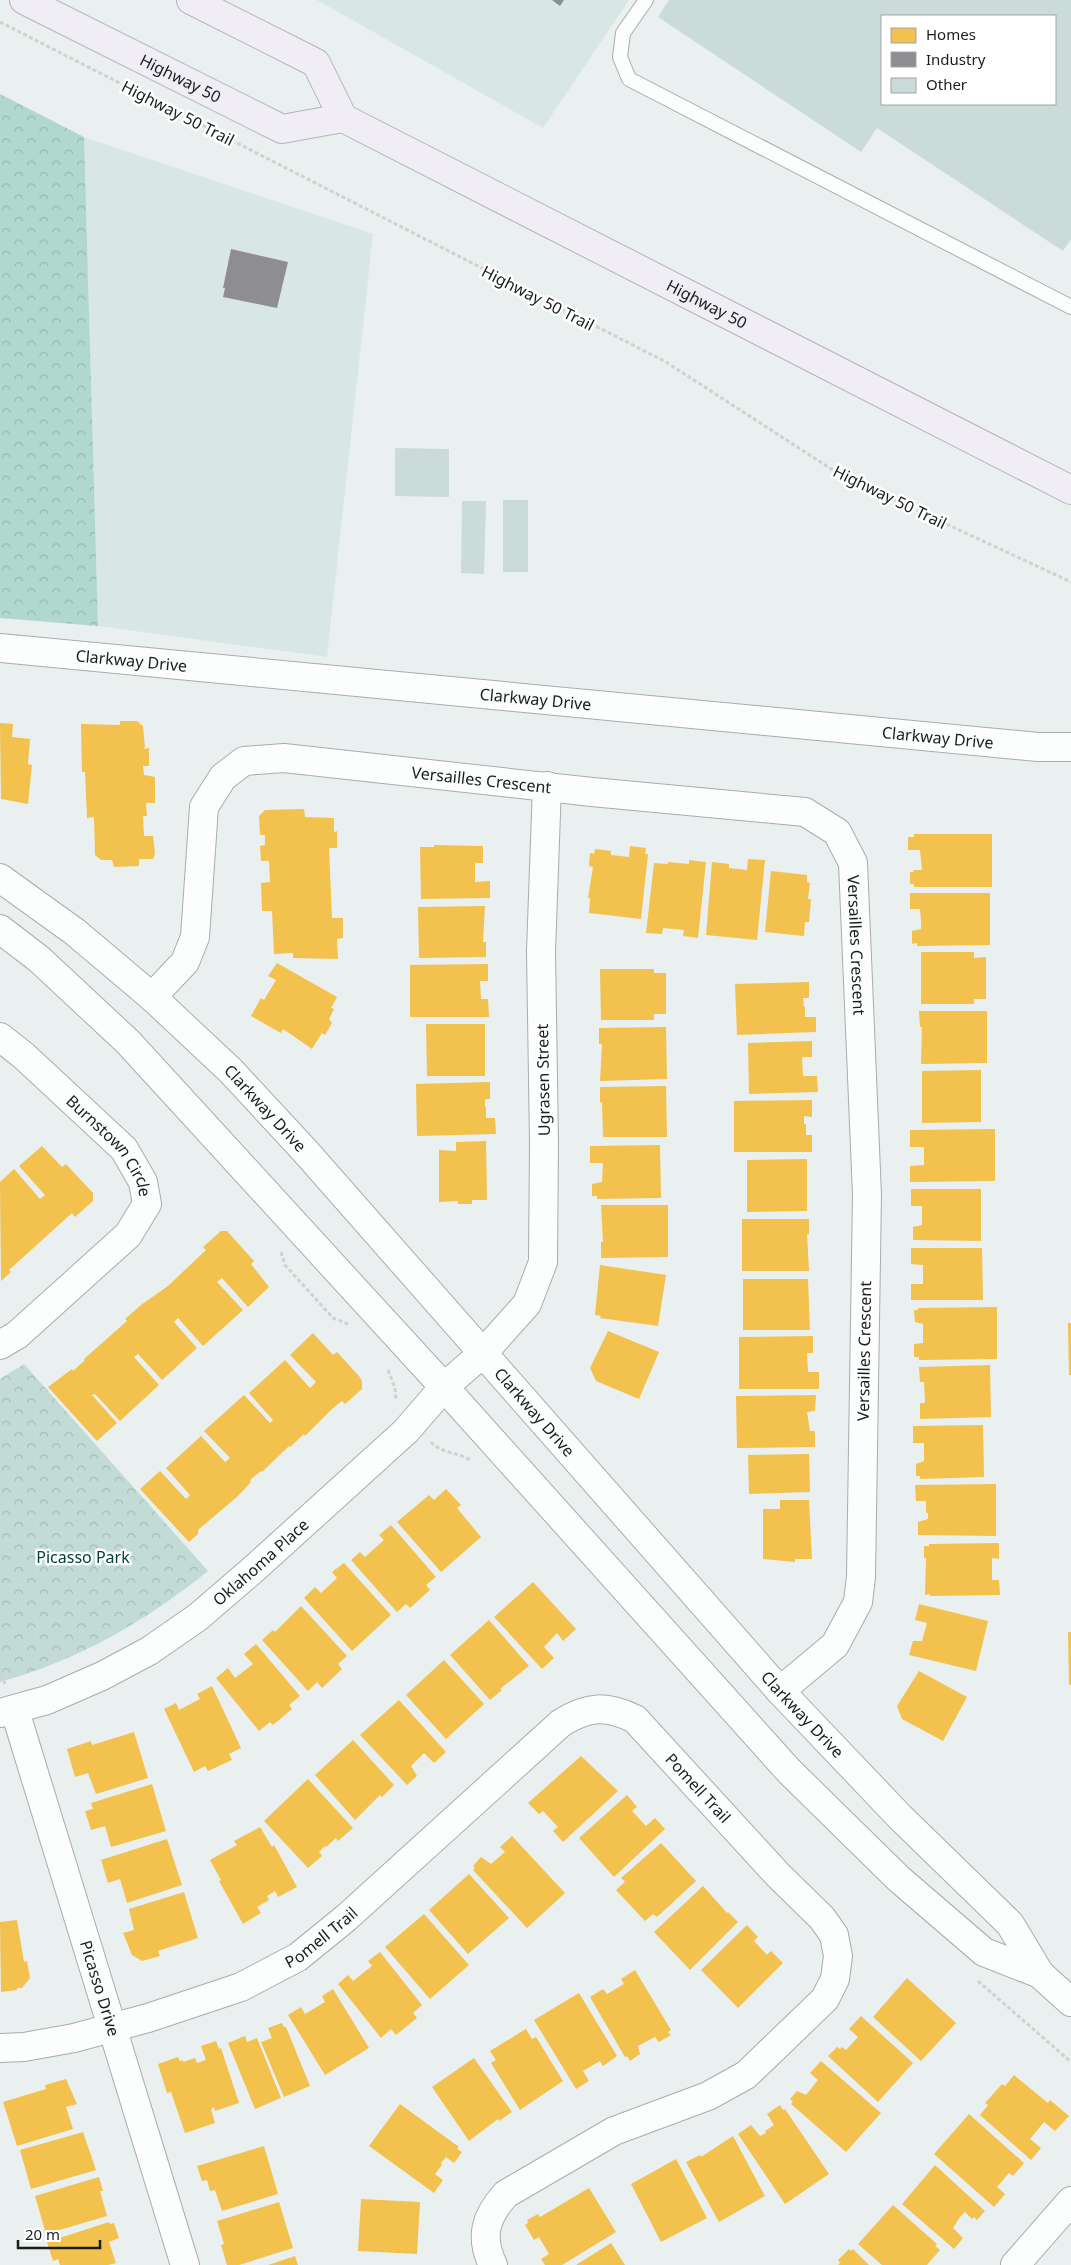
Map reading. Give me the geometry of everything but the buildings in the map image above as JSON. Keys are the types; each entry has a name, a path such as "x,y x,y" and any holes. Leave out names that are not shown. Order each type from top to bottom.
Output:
{"main road":[{"name":"Highway 50","path":"24,0 282,128 343,118 1071,490"},
{"path":"191,0 316,63 343,118"}],"street":[{"name":"Clarkway Drive","path":"0,648 1038,748 1071,747"},
{"name":"Versailles Crescent","path":"152,997 185,962 195,937 204,807 223,777 244,760 284,758 806,812 837,832 853,863 867,1195 861,1577 858,1602 835,1645 780,1691"},
{"name":"Ugrasen Street","path":"483,1353 527,1304 543,1262 544,1142 541,951 547,786"},
{"name":"Clarkway Drive","path":"0,878 75,932 152,997 231,1071 483,1353 780,1691 900,1817 1010,1924 1040,1974 1071,2002"},
{"name":"Clarkway Drive","path":"0,929 39,959 128,1042 444,1388 789,1771 899,1879 984,1952 1040,1974"},
{"name":"Burnstown Circle","path":"0,1037 24,1056 124,1150 143,1182 147,1204 128,1235 17,1335 0,1345"},
{"name":"Oklahoma Place","path":"7,1712 47,1700 102,1676 149,1651 198,1617 406,1431 444,1388 483,1353"},
{"name":"Pomell Trail","path":"0,2048 24,2047 74,2038 112,2028 241,1987 298,1957 346,1918 561,1724 579,1712 599,1709 618,1710 635,1719 778,1875 822,1918 834,1935 838,1956 834,1979 825,2000 746,2075 708,2096 614,2131 506,2194 493,2209 487,2226 486,2242 493,2265"},
{"name":"Picasso Drive","path":"7,1712 112,2028 185,2265"},
{"path":"1015,2265 1071,2201"}],"lane":[{"path":"646,0 623,33 620,57 629,79 1071,307"}],"path":[{"name":"Highway 50 Trail","path":"0,22 666,362 839,474 1071,582"},
{"path":"0,1669 5,1684"}],"shaded area":[{"path":"317,0 629,0 543,128"},
{"path":"84,137 373,234 327,657 98,626"}],"green space":[{"path":"0,94 84,137 98,626 0,618"},
{"name":"Picasso Park","path":"24,1364 208,1571 160,1607 110,1637 57,1663 0,1682 0,1379"}]}
